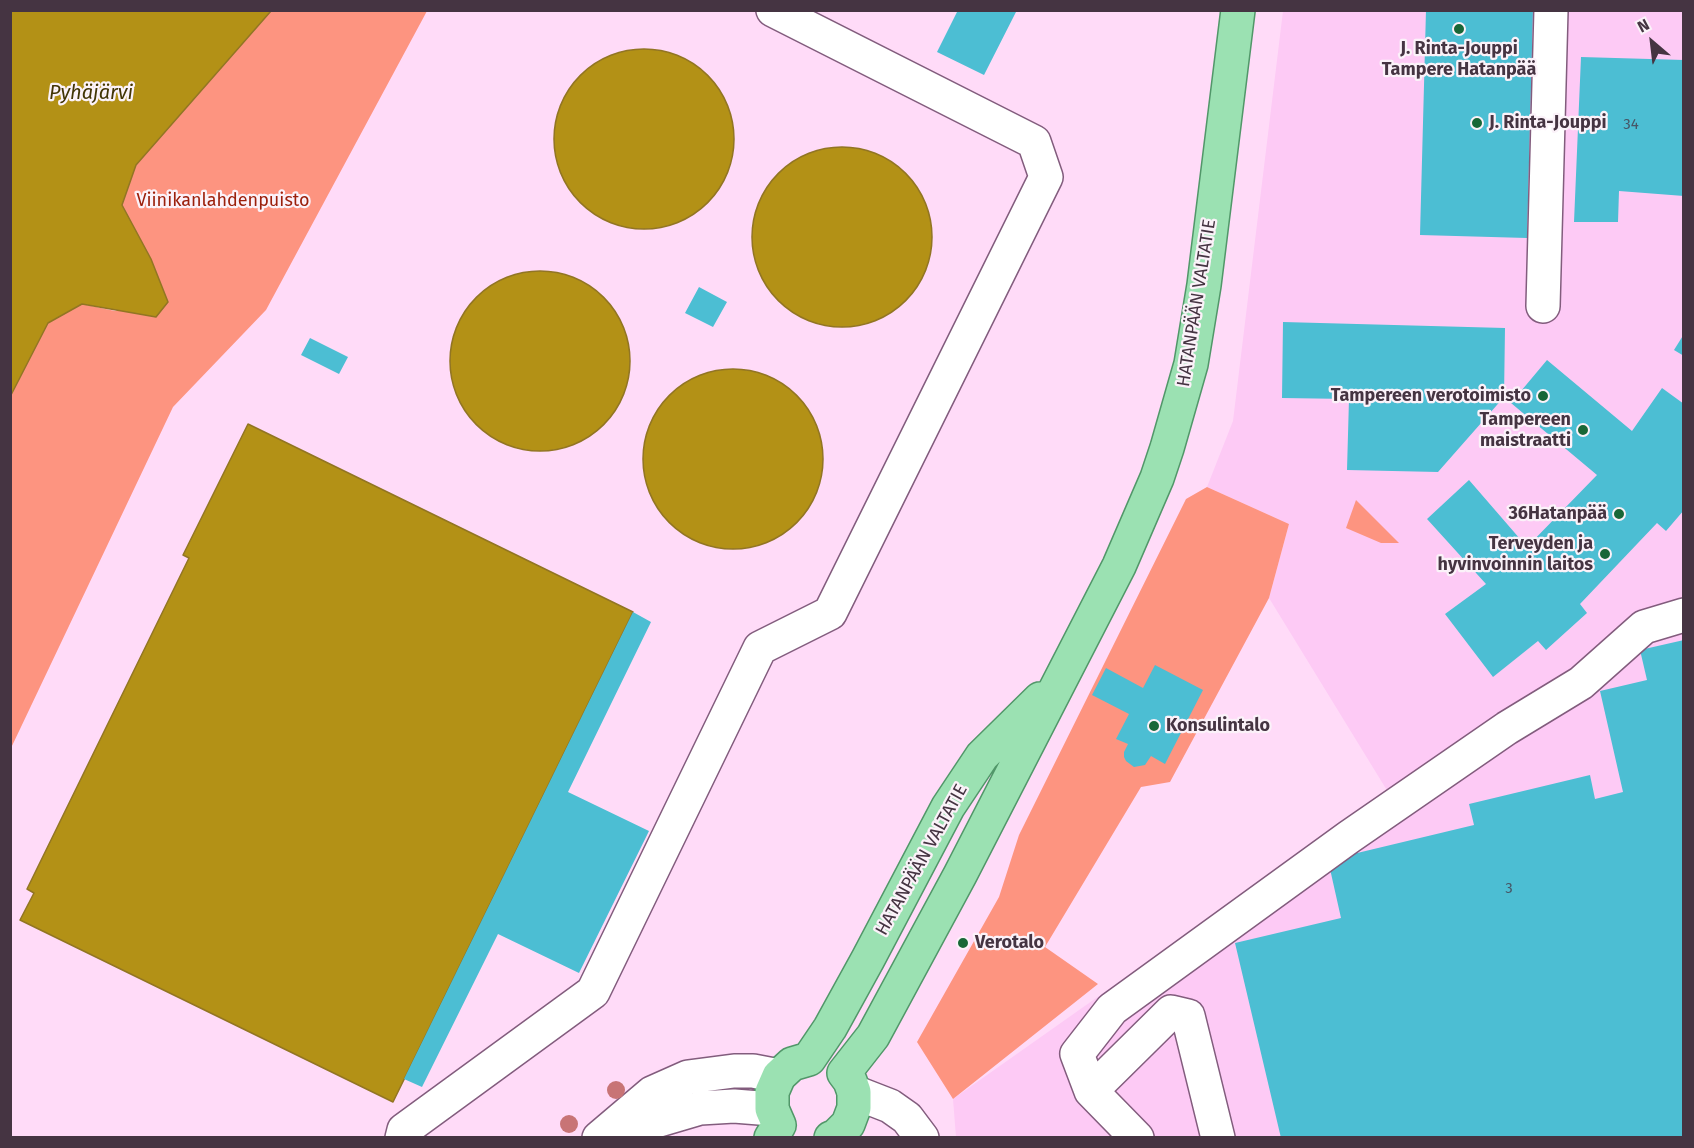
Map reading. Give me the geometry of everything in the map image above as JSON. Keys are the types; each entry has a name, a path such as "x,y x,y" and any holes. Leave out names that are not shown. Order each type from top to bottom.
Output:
{"main road":[{"name":"HATANPÄÄN VALTATIE","path":"836,1137 848,1124 854,1108 849,1082 1119,567 1157,478 1191,364 1204,285 1238,10"},
{"name":"HATANPÄÄN VALTATIE","path":"779,1076 792,1064 809,1059 830,1028 953,799 982,756 1060,679"},
{"path":"779,1076 772,1092 779,1127"}],"street":[{"path":"402,1137 404,1130 593,992 760,648 830,614 1046,177 1034,142 773,10"},
{"path":"1543,306 1551,10"},
{"path":"1137,1137 1091,1091 1077,1054 1112,1009 1349,837 1507,728 1581,683 1644,627 1683,615"},
{"path":"1091,1091 1171,1012 1188,1016 1218,1137"},
{"path":"809,1059 823,1060 837,1066 849,1082 907,1118 922,1137"},
{"path":"599,1137 652,1093 688,1077 734,1071 753,1071 779,1076"},
{"path":"612,1137 639,1126 700,1108 734,1106 779,1127"}],"shaded area":[{"path":"1283,11 1683,11 1683,1137 956,1137 953,1099 1388,792 1269,598 1289,524 1207,487 1233,421"}],"green space":[{"name":"Viinikanlahdenpuisto","path":"271,11 427,11 266,310 173,407 11,748 11,395 48,323 82,304 115,311 168,302 151,259 122,205 136,165"},
{"path":"1207,487 1289,524 1269,598 1170,782 1141,787 1045,947 1098,984 953,1099 917,1042 999,897 1019,835 1186,499"},
{"path":"1356,500 1399,543 1381,543 1346,528"}],"water":[{"name":"Pyhäjärvi","path":"11,10 271,11 136,165 122,205 151,259 168,302 156,317 82,304 48,323 11,395"},
{"path":"644,49 678,56 694,64 708,75 719,89 727,105 734,139 727,173 719,189 708,203 694,214 678,222 644,229 610,222 594,214 580,203 569,189 561,173 554,139 561,105 569,89 580,75 594,64 610,56"},
{"path":"842,147 877,154 906,173 925,202 932,237 925,272 906,301 877,320 842,327 807,320 778,301 759,272 752,237 759,202 778,173 807,154"},
{"path":"540,271 574,278 590,286 604,297 615,311 623,327 630,361 623,395 615,411 604,425 590,436 574,444 540,451 506,444 490,436 476,425 465,411 457,395 450,361 457,327 465,311 476,297 490,286 506,278"},
{"path":"733,369 767,376 783,384 797,395 808,409 816,425 823,459 816,493 808,509 797,523 783,534 767,542 733,549 699,542 683,534 669,523 658,509 650,493 643,459 650,425 658,409 669,395 683,384 699,376"},
{"path":"248,424 633,612 393,1102 20,920 34,893 27,889 189,558 183,555"}],"building":[{"path":"958,10 1017,10 984,75 937,52"},
{"name":"J. Rinta-Jouppi","path":"1426,10 1533,10 1527,238 1420,235"},
{"path":"1581,57 1684,60 1684,196 1619,191 1618,222 1574,222"},
{"path":"699,287 727,302 713,327 685,313"},
{"path":"1283,322 1505,328 1504,397 1438,472 1347,470 1349,399 1282,398"},
{"path":"1684,334 1684,356 1674,350"},
{"path":"310,338 348,357 339,374 301,355"},
{"name":"36Hatanpää","path":"1547,360 1632,431 1662,388 1684,404 1684,510 1666,531 1657,523 1580,604 1587,613 1546,650 1538,641 1493,677 1445,614 1486,584 1427,519 1469,480 1527,547 1597,475 1511,403"},
{"path":"633,612 651,622 568,792 649,831 579,973 498,934 422,1087 404,1079"},
{"path":"1684,640 1684,1138 1281,1138 1235,943 1341,918 1328,860 1474,825 1469,804 1590,775 1595,799 1623,792 1600,691 1647,680 1640,650"},
{"name":"Konsulintalo","path":"1155,665 1203,690 1165,764 1151,756 1145,765 1134,767 1124,757 1128,744 1116,739 1129,714 1092,695 1106,668 1143,688"}],"place":[{"name":"J. Rinta-Jouppi Tampere Hatanpää","path":"1459,29"},
{"name":"J. Rinta-Jouppi","path":"1477,123"},
{"name":"Tampereen verotoimisto","path":"1543,396"},
{"name":"Tampereen maistraatti","path":"1583,430"},
{"name":"36Hatanpää","path":"1619,514"},
{"name":"Terveyden ja hyvinvoinnin laitos","path":"1605,554"},
{"name":"Konsulintalo","path":"1154,726"},
{"name":"Verotalo","path":"963,943"}]}
